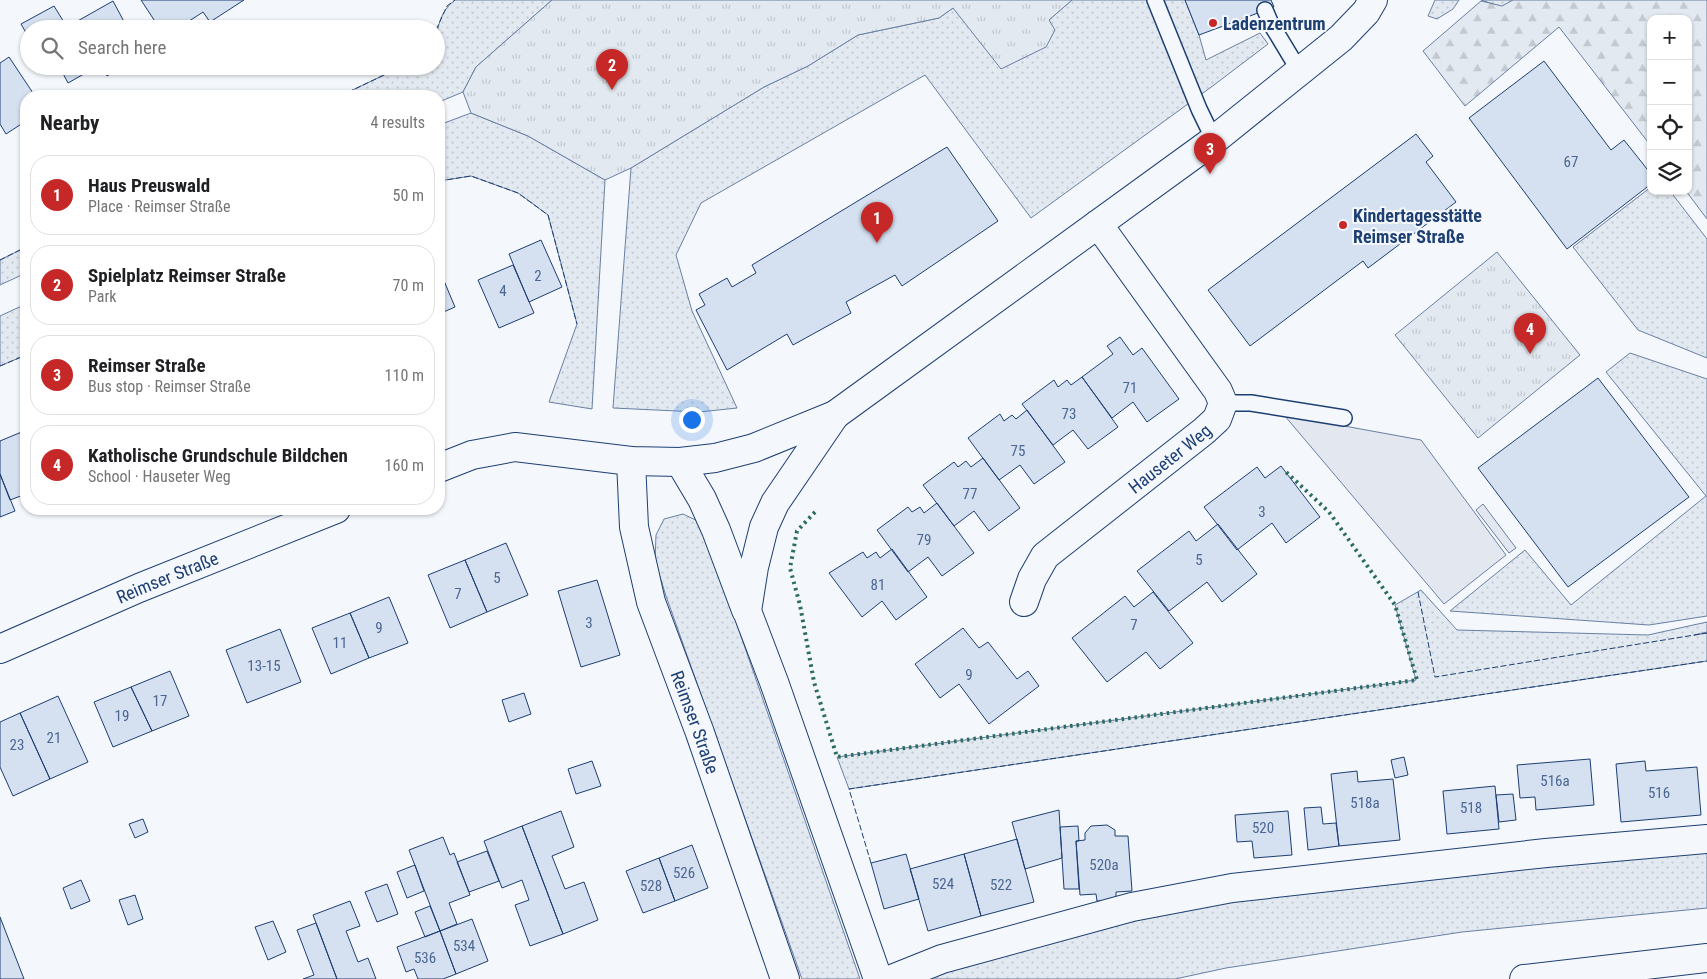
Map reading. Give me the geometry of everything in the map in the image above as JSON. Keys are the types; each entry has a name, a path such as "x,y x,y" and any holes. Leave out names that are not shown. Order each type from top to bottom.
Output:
{"street":[{"path":"445,466 472,455 515,447 631,460 680,462 715,458 754,448 835,415 1214,140 1341,38 1366,12 1374,0"},
{"path":"1098,224 1218,391 1223,403"},
{"name":"Hauseter Weg","path":"1024,602 1032,579 1045,556 1204,431 1217,419 1223,403"},
{"path":"747,611 754,567 764,527 775,503 835,415"},
{"name":"Reimser Straße","path":"631,460 634,527 651,602 700,733 785,979"},
{"path":"680,462 702,499 716,530 774,682 878,979"},
{"name":"Reimser Straße","path":"0,649 139,588 321,515"},
{"path":"892,979 942,959 1105,914 1232,888 1546,853 1707,839"},
{"path":"1524,979 1707,958"}],"lane":[{"path":"1155,0 1199,109 1214,140"},
{"path":"1265,10 1271,24 1300,72"},
{"path":"1223,403 1251,403 1344,418"}],"green space":[{"path":"455,0 552,0 476,67 463,92 445,100 445,90 353,90 384,75 445,75 445,20 441,20 448,6"},
{"path":"552,0 1072,0 1049,20 1055,30 1046,47 1001,69 953,8 939,18 858,35 808,66 764,87 631,168 605,180 528,136 471,113 463,92 476,67"},
{"path":"1072,0 1185,0 1199,35 1206,60 1260,33 1268,44 1031,218 925,75 701,203 676,255 692,311 737,408 699,412 613,408 631,168 764,87 808,66 858,35 939,18 953,8 1049,20"},
{"path":"1435,0 1459,0 1453,9 1437,19 1428,16"},
{"path":"1481,0 1513,0 1502,7"},
{"path":"1513,0 1707,0 1707,219 1689,195 1692,195 1692,15 1647,15 1647,141 1559,27 1465,106 1423,51 1481,1 1502,6"},
{"path":"471,113 528,136 605,180 592,409 549,402 577,324 548,215 518,193 471,176 445,180 445,123"},
{"path":"1647,190 1647,195 1673,195 1707,239 1707,358 1638,330 1573,247"},
{"path":"20,250 20,276 0,285 0,260"},
{"path":"1497,252 1580,355 1478,438 1395,335"},
{"path":"20,307 20,358 0,366 0,316"},
{"path":"1630,353 1707,379 1707,616 1649,625 1450,611 1525,550 1571,605 1706,496 1606,372"},
{"path":"683,514 700,522 709,544 860,979 802,979 655,561 656,535 664,519"},
{"path":"1421,590 1457,630 1648,635 1707,622 1707,632 1694,635 1707,633 1707,661 849,789 837,757 1416,680 1395,605"},
{"path":"1707,848 1707,908 1462,932 1226,968 1175,979 923,979 1053,936 1234,897"}],"shaded area":[{"path":"1284,415 1421,440 1506,555 1444,604"},
{"path":"1483,504 1516,548 1509,553 1476,510"}],"building":[{"path":"141,0 244,0 213,20 209,20 203,12 191,20 154,20"},
{"name":"Ladenzentrum","path":"1185,0 1271,0 1274,7 1199,35"},
{"path":"113,1 123,20 79,20"},
{"path":"54,6 63,20 28,20"},
{"path":"9,57 31,90 20,90 20,125 6,134 0,124 0,63"},
{"path":"1544,61 1611,150 1624,140 1647,169 1647,187 1567,249 1469,118"},
{"path":"64,75 82,75 68,83"},
{"path":"1416,134 1433,156 1426,162 1456,202 1368,268 1363,261 1250,346 1208,290"},
{"path":"947,147 998,221 902,286 895,275 846,302 851,313 793,345 787,334 727,370 696,310 705,305 699,294 727,278 732,287 756,273 752,265"},
{"path":"541,240 562,287 529,302 509,254"},
{"path":"513,265 534,313 499,328 478,280"},
{"path":"445,283 455,307 445,311"},
{"path":"1120,337 1133,355 1142,348 1179,399 1147,422 1133,402 1112,418 1082,377 1113,354 1107,346"},
{"path":"1082,377 1118,427 1088,449 1073,430 1053,445 1022,404 1054,380 1058,387 1067,380 1071,385"},
{"path":"1598,378 1689,497 1568,587 1478,468"},
{"path":"1027,410 1065,462 1034,484 1020,465 999,480 968,438 1000,414 1004,421 1012,415 1016,419"},
{"path":"20,433 20,496 10,500 0,474 0,441"},
{"path":"983,458 1020,508 989,531 974,511 954,526 923,485 954,462 958,467 966,461 971,467"},
{"path":"1281,466 1320,517 1286,543 1272,523 1237,550 1204,507 1257,467 1265,478"},
{"path":"0,474 15,511 0,517"},
{"path":"937,503 974,553 942,576 928,557 908,572 877,530 908,507 912,512 920,507 924,513"},
{"path":"1218,524 1257,574 1222,602 1207,582 1169,611 1137,571 1189,531 1196,541"},
{"path":"506,543 528,595 487,612 465,560"},
{"path":"892,549 927,597 896,620 882,601 862,617 829,573 863,552 867,558 876,552 880,558"},
{"path":"465,560 487,612 450,628 428,575"},
{"path":"597,580 620,655 581,667 558,591"},
{"path":"1153,592 1193,643 1160,669 1146,652 1107,682 1072,638 1125,596 1134,607"},
{"path":"389,597 408,643 369,658 350,613"},
{"path":"350,613 369,658 331,674 312,628"},
{"path":"963,628 979,648 988,642 1017,679 1028,671 1039,686 989,724 959,684 940,698 915,664"},
{"path":"280,629 301,682 247,703 226,650"},
{"path":"170,671 189,716 152,731 131,687"},
{"path":"131,687 152,731 113,747 94,702"},
{"path":"524,693 531,714 509,722 502,700"},
{"path":"58,696 88,762 50,779 20,713"},
{"path":"20,713 50,779 13,796 0,767 0,722"},
{"path":"1404,757 1408,775 1395,778 1391,760"},
{"path":"1590,759 1594,805 1536,810 1535,797 1520,798 1517,765"},
{"path":"592,761 601,786 576,794 568,769"},
{"path":"1645,761 1646,771 1697,767 1701,815 1621,822 1616,764"},
{"path":"1357,771 1358,782 1393,779 1400,840 1339,846 1331,774"},
{"path":"1495,786 1499,829 1447,834 1443,791"},
{"path":"1513,794 1516,820 1499,822 1496,795"},
{"path":"1321,807 1323,824 1336,823 1339,846 1308,850 1304,808"},
{"path":"1059,810 1062,858 1025,869 1012,822"},
{"path":"561,811 574,847 552,856 565,889 584,882 598,920 563,934 522,826"},
{"path":"1288,811 1292,855 1254,858 1252,841 1237,842 1235,815"},
{"path":"143,819 148,832 135,838 129,824"},
{"path":"1107,825 1115,830 1115,836 1128,836 1132,891 1116,892 1116,900 1097,901 1096,894 1080,895 1076,841 1085,840 1085,833 1091,826"},
{"path":"522,826 563,934 530,946 515,905 529,900 522,880 502,888 484,841"},
{"path":"1078,826 1079,841 1076,841 1079,889 1064,889 1060,827"},
{"path":"443,837 450,855 454,853 470,895 449,903 457,924 440,931 409,850"},
{"path":"1017,839 1034,902 981,916 964,854"},
{"path":"692,845 708,888 675,901 659,858"},
{"path":"487,851 499,881 469,892 457,862"},
{"path":"906,854 919,899 884,909 871,863"},
{"path":"964,854 981,916 928,931 910,869"},
{"path":"659,858 675,901 643,913 626,871"},
{"path":"415,865 424,891 407,898 397,872"},
{"path":"81,880 90,901 71,909 63,888"},
{"path":"387,884 398,914 377,922 365,892"},
{"path":"135,895 143,919 128,925 119,900"},
{"path":"350,901 360,926 346,931 358,962 368,958 376,979 337,979 313,915"},
{"path":"430,906 440,931 425,937 415,912"},
{"path":"0,917 24,979 0,979"},
{"path":"472,919 488,961 456,974 440,931"},
{"path":"273,921 286,952 268,960 255,927"},
{"path":"316,923 337,979 303,979 314,975 297,930"},
{"path":"440,931 456,974 443,979 418,979 414,969 406,972 397,947"}],"hedge":[{"path":"815,512 797,531 790,568 800,605 814,682 837,757 1417,680 1395,605 1329,512 1285,471"}],"fence":[{"path":"441,20 447,6 455,0"},
{"path":"353,90 384,75"},
{"path":"445,180 471,176 518,193 548,215 577,324"},
{"path":"0,260 20,250"},
{"path":"0,366 20,358"},
{"path":"1418,592 1435,677 1707,633"},
{"path":"871,863 849,789 1707,661"}],"place":[{"name":"Ladenzentrum","path":"1213,23"},
{"name":"Spielplatz Reimser Straße","path":"612,90"},
{"name":"Reimser Straße","path":"1210,174"},
{"name":"Kindertagesstätte Reimser Straße","path":"1343,225"},
{"name":"Haus Preuswald","path":"877,243"},
{"name":"Katholische Grundschule Bildchen","path":"1530,354"}]}
